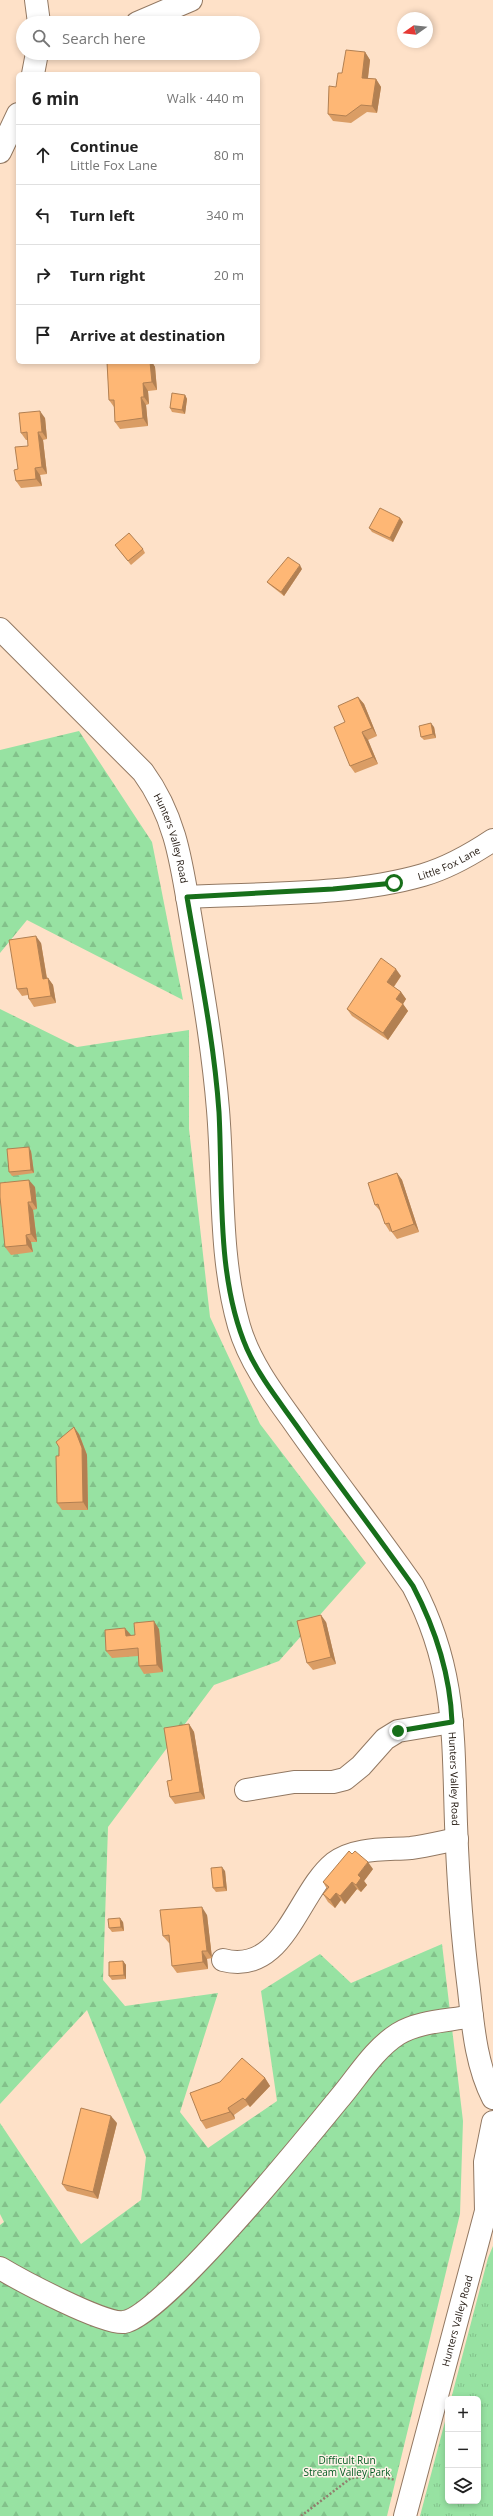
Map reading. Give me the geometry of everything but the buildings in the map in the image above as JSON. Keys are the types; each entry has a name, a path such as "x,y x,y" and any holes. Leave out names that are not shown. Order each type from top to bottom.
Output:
{"street":[{"path":"36,0 38,16"},
{"path":"153,16 191,0"},
{"path":"33,72 36,60"},
{"path":"0,152 16,118"},
{"name":"Hunters Valley Road","path":"0,629 139,768 157,791 176,836 213,1057 218,1111 224,1233 231,1297 239,1328 248,1351 272,1392 413,1586 426,1612 438,1643 447,1679 452,1722 457,1839 466,1967 479,2059 493,2098"},
{"name":"Little Fox Lane","path":"187,897 333,889 394,883 448,866 493,840"},
{"path":"246,1790 294,1782 333,1782 345,1779 361,1766 384,1739 398,1731 452,1722"},
{"path":"223,1960 237,1964 258,1959 278,1942 314,1888 334,1863 351,1854 412,1848 457,1839"},
{"path":"0,2268 29,2284 104,2318 123,2322 140,2316 214,2244 283,2167 376,2053 397,2035 414,2026 472,2016"},
{"name":"Hunters Valley Road","path":"405,2516 486,2211 485,2162 493,2122"}],"path":[{"path":"301,2516 351,2478 380,2476 413,2484"}],"green space":[{"path":"79,731 152,842 183,1000 27,920 0,953 0,750"},
{"name":"Difficult Run Stream Valley Park","path":"0,1009 77,1047 189,1030 189,1129 210,1317 260,1424 366,1563 279,1661 214,1685 108,1827 103,1980 125,2006 218,1993 180,2112 208,2148 277,2101 261,1991 320,1954 351,1983 442,1944 463,2121 460,2214 387,2516 0,2516 0,2225 4,2222 0,2214 0,2123 81,2244 141,2200 146,2157 87,2010 0,2104"},
{"path":"493,2246 493,2516 420,2516 445,2421 445,2504 481,2504 481,2396 452,2396 488,2258"}],"route":[{"path":"394,883 333,889 187,897 213,1057 218,1111 224,1233 231,1297 239,1328 248,1351 272,1392 309,1444 367,1520 413,1586 426,1612 438,1643 447,1679 452,1722 398,1731"}]}
